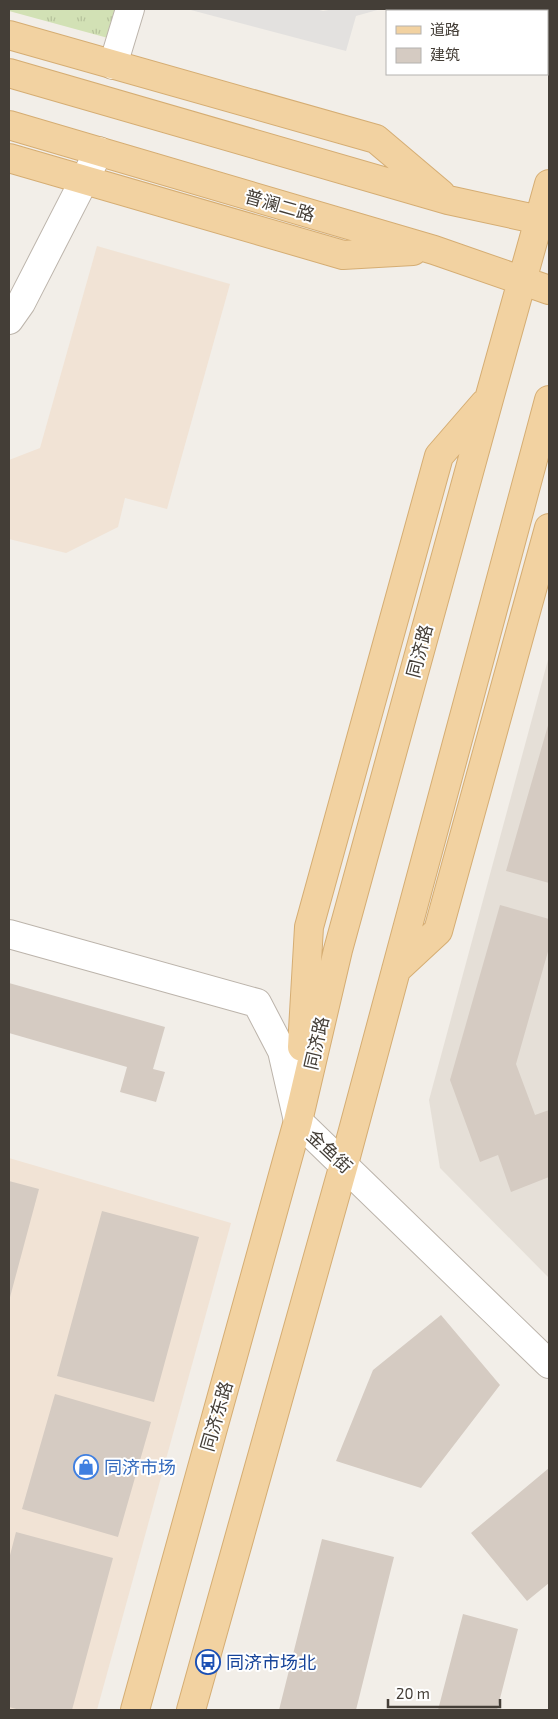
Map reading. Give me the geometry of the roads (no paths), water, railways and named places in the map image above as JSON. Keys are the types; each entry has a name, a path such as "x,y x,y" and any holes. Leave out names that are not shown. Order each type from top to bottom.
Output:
{"main road":[{"path":"9,36 376,139 448,200"},
{"path":"9,73 448,200 544,221"},
{"name":"普澜二路","path":"9,125 434,250 549,290"},
{"path":"9,158 343,255 434,250"},
{"name":"同济路","path":"298,1121 338,950 488,399 522,281 544,221 549,184"},
{"path":"191,1710 344,1164 548,414"},
{"path":"396,970 438,931 549,528"},
{"name":"同济东路","path":"135,1710 298,1121"}],"street":[{"path":"113,65 130,9"},
{"path":"9,320 22,302 99,151"},
{"name":"金鱼街","path":"9,934 257,1003 282,1051 298,1121 549,1364"}],"place":[{"name":"同济市场","path":"86,1467"},
{"name":"同济市场北","path":"208,1662"}]}
